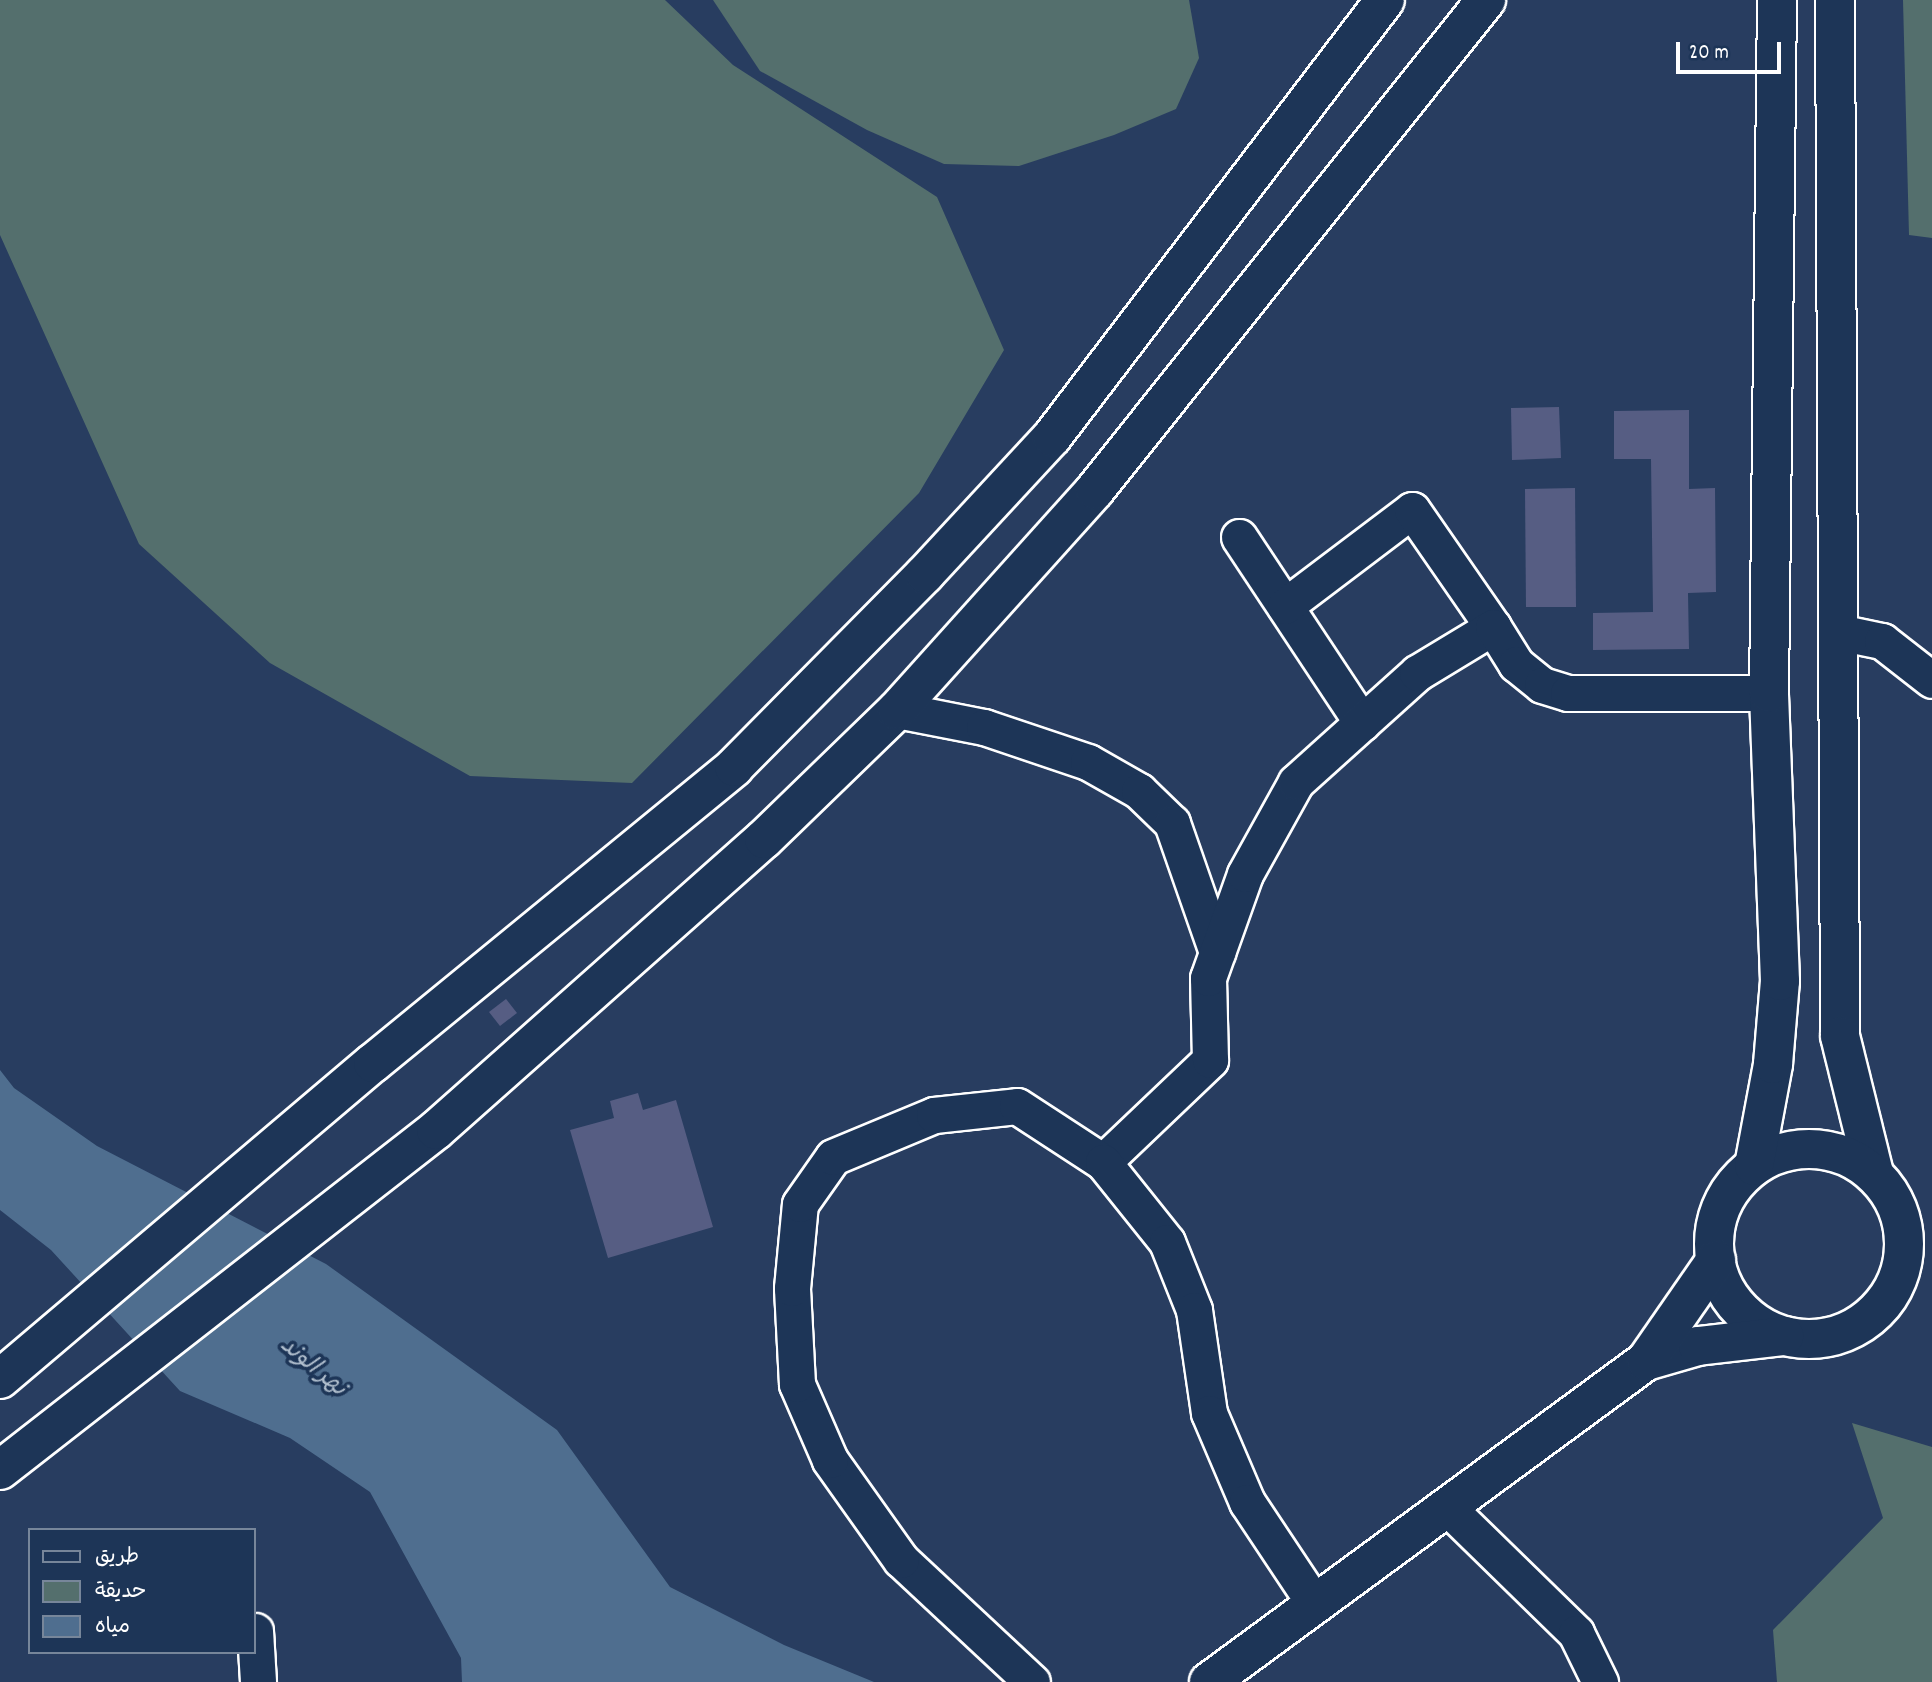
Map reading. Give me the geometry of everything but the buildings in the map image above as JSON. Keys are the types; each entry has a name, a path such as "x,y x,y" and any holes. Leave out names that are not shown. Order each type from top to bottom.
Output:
{"main road":[{"path":"0,1379 373,1063 734,767 925,574 1052,437 1385,0"},
{"path":"0,1470 436,1130 764,839 897,709 1095,490 1486,0"},
{"path":"1754,1166 1773,1064 1780,981 1769,694 1777,0"},
{"path":"1835,0 1840,1035 1874,1173"},
{"path":"1646,1361 1698,1346 1784,1336 1815,1339 1845,1333 1871,1317 1892,1292 1903,1262 1904,1230 1894,1199 1874,1173 1847,1156 1815,1149 1783,1152 1754,1166 1731,1189 1717,1216 1716,1260 1719,1277 1734,1304 1756,1324 1784,1336"},
{"path":"1209,1682 1646,1361 1716,1260"}],"street":[{"path":"1285,606 1412,510 1516,664 1542,685 1568,693 1769,694"},
{"path":"1239,537 1362,723"},
{"path":"1102,1162 1210,1060 1208,978 1245,874 1296,782 1418,673 1493,627"},
{"path":"1838,632 1882,641 1932,680"},
{"path":"897,709 997,731 1088,762 1139,792 1172,823 1217,953"},
{"path":"1032,1682 901,1560 830,1460 797,1384 792,1288 800,1204 833,1157 934,1115 1017,1106 1102,1162 1167,1242 1194,1310 1209,1413 1247,1502 1314,1603"},
{"path":"1446,1506 1576,1633 1600,1682"},
{"path":"256,1648 258,1682"}],"green space":[{"path":"0,0 665,0 733,65 937,197 1004,350 919,493 632,783 470,776 270,663 139,544 0,235"},
{"path":"713,0 1189,0 1199,58 1176,109 1114,135 1019,166 944,164 867,130 760,71"},
{"path":"1903,0 1932,0 1932,238 1909,235"},
{"path":"1852,1423 1932,1447 1932,1682 1777,1682 1773,1630 1883,1518"}],"water":[{"name":"نهر الوند","path":"0,1070 14,1088 97,1146 326,1264 557,1430 670,1587 784,1645 874,1682 462,1682 461,1658 370,1492 290,1438 180,1391 51,1250 0,1210"}]}
